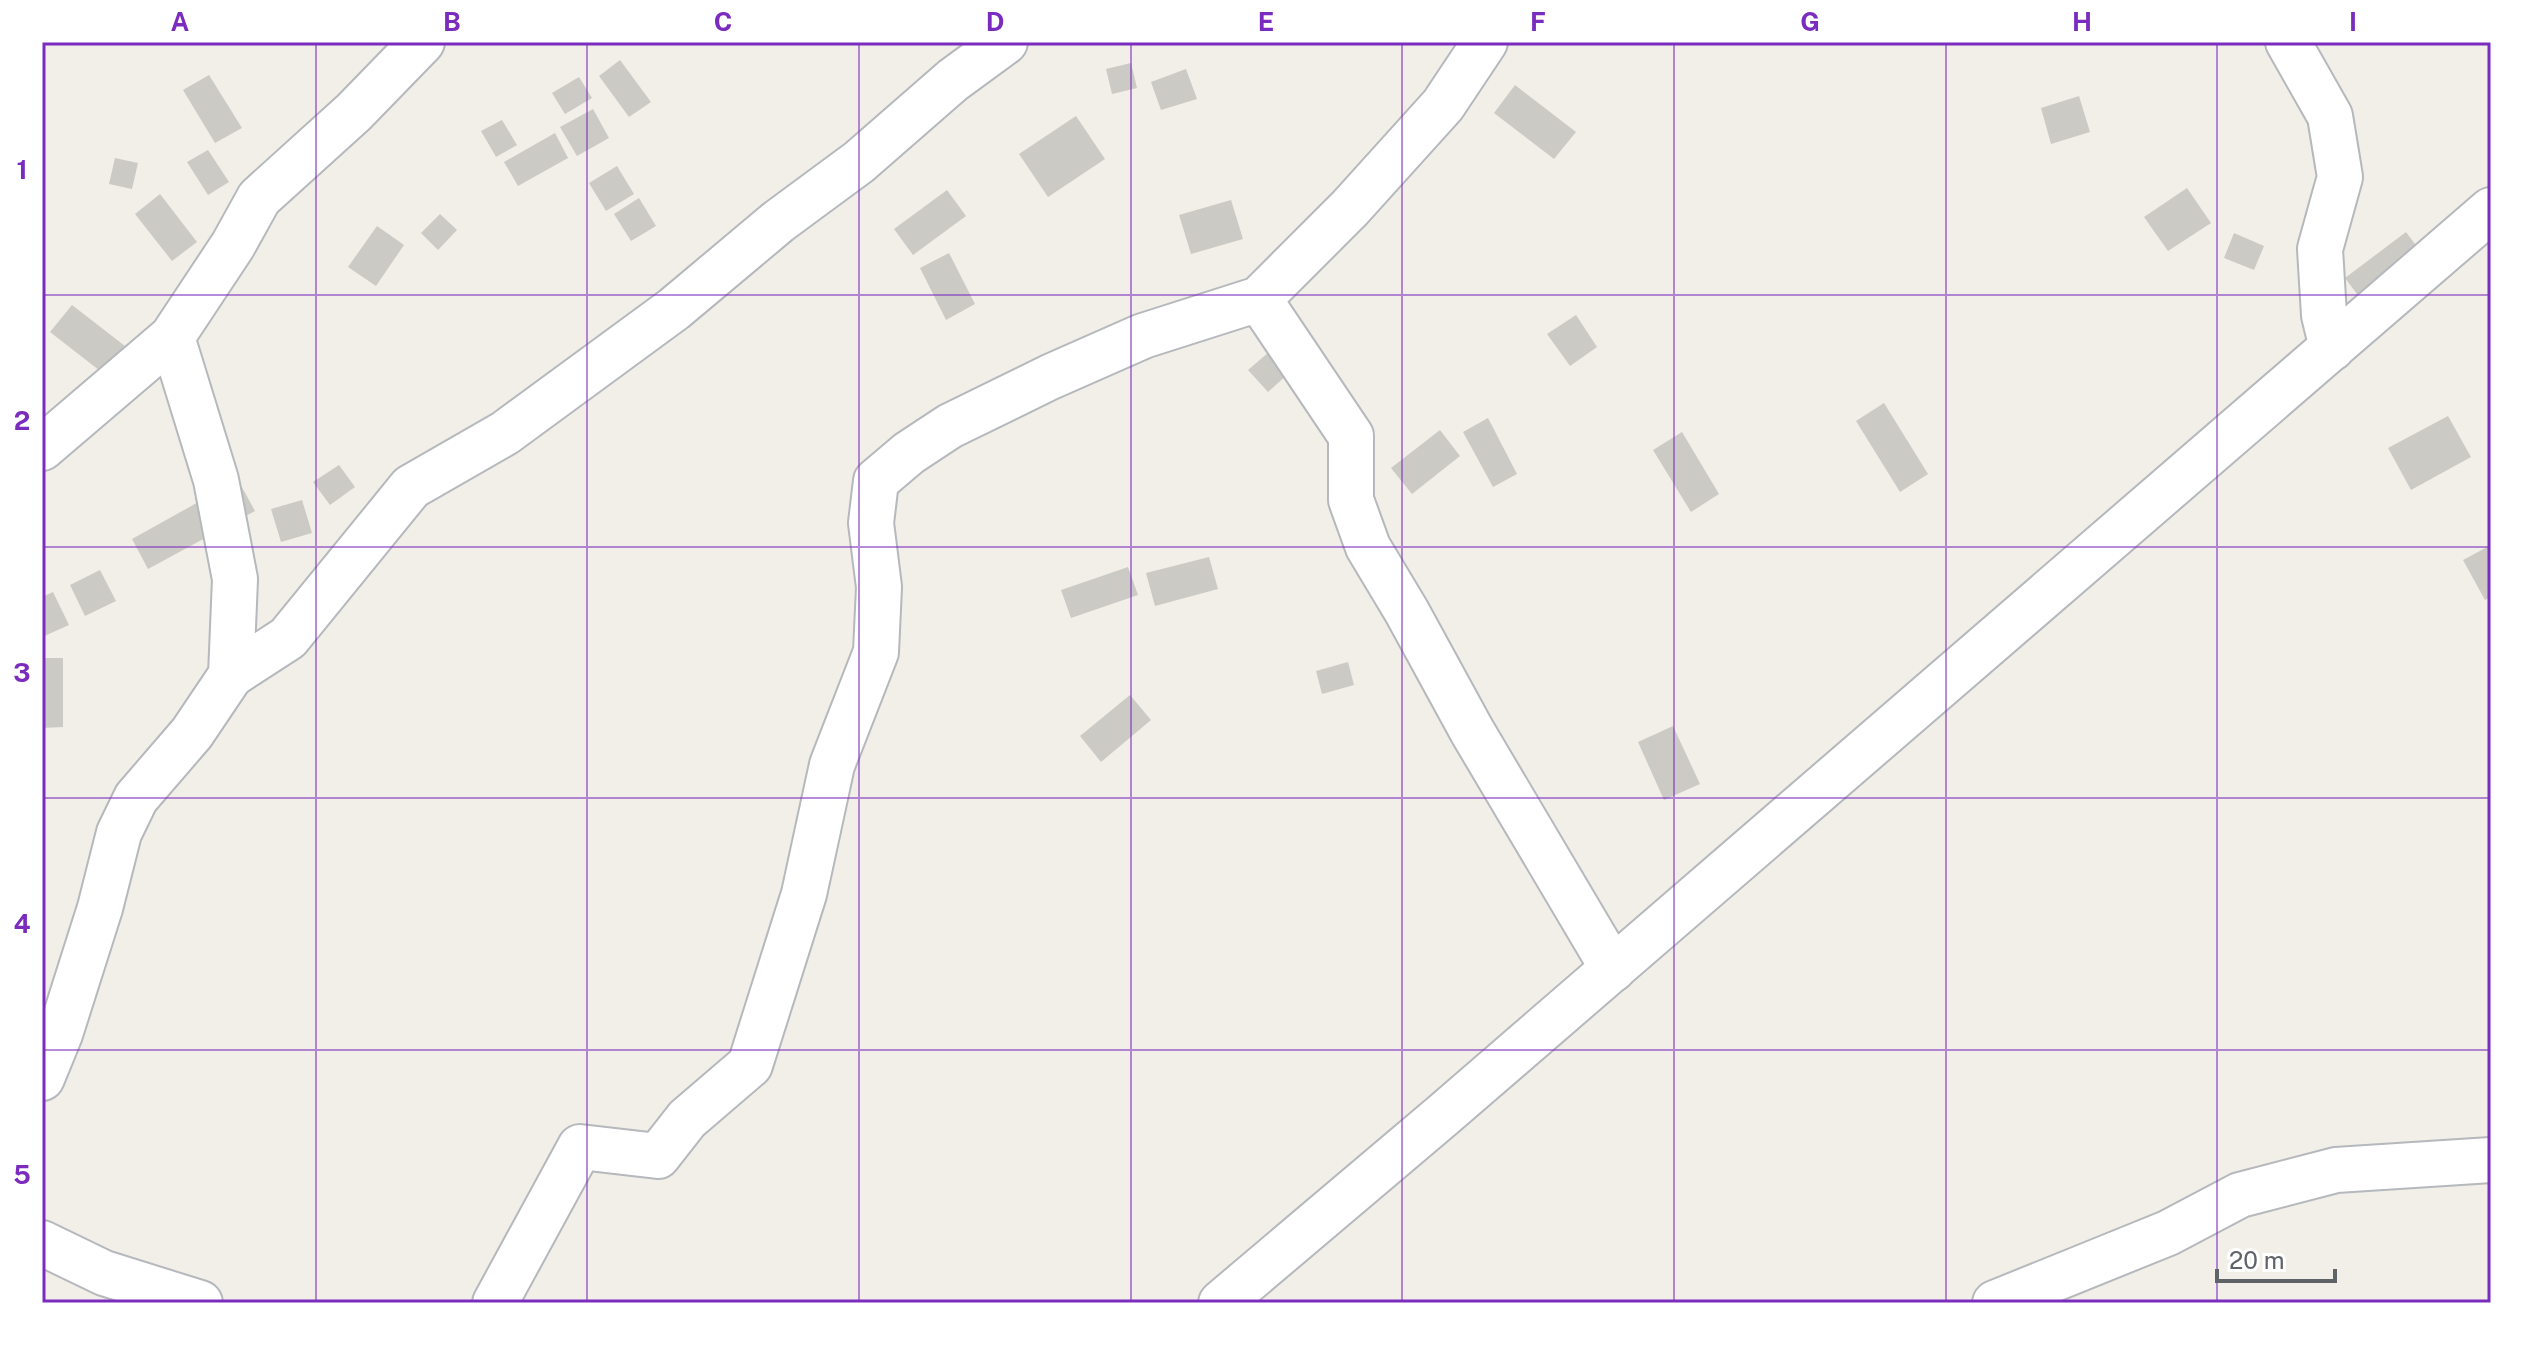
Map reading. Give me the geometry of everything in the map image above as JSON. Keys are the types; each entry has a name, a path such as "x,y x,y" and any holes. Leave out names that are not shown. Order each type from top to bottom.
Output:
{"street":[{"path":"42,448 172,337 233,245 259,198 354,112 422,42"},
{"path":"42,1078 60,1034 100,908 119,833 136,798 192,733 231,675 288,638 411,487 505,433 674,309 779,221 859,162 953,80 1005,42"},
{"path":"495,1303 580,1147 658,1156 687,1119 750,1065 804,894 832,765 876,652 879,587 871,523 876,481 909,453 950,426 1050,377 1143,336 1259,299 1350,208 1443,105 1485,42"},
{"path":"2288,42 2330,116"},
{"path":"2310,42 2330,116 2340,177 2320,249 2324,315 2332,348"},
{"path":"1221,1303 1613,969 2491,210"},
{"path":"1259,299 1351,436 1351,500 1368,547 1472,731 1613,969"},
{"path":"172,337 216,480 235,579 231,675"},
{"path":"1995,1303 2168,1233 2240,1195 2336,1170 2491,1160"},
{"path":"42,1243 104,1273 200,1303"}],"building":[{"path":"620,60 651,102 629,117 599,76"},
{"path":"1131,63 1137,88 1112,94 1106,69"},
{"path":"1186,69 1197,99 1161,110 1151,82"},
{"path":"209,75 242,128 215,143 183,90"},
{"path":"579,77 592,98 565,114 552,93"},
{"path":"1515,85 1576,132 1554,159 1494,113"},
{"path":"2079,96 2090,132 2051,144 2041,108"},
{"path":"593,109 609,138 577,156 560,127"},
{"path":"1076,116 1105,159 1048,197 1019,154"},
{"path":"502,120 517,145 496,157 481,131"},
{"path":"555,133 568,158 518,186 504,162"},
{"path":"208,150 229,182 208,195 187,162"},
{"path":"115,158 138,163 132,189 109,184"},
{"path":"617,166 634,194 606,211 589,183"},
{"path":"2187,188 2211,223 2168,251 2144,217"},
{"path":"947,190 966,216 913,255 894,229"},
{"path":"160,194 197,242 172,261 135,214"},
{"path":"639,198 656,226 631,241 614,214"},
{"path":"1231,200 1243,239 1191,254 1179,215"},
{"path":"440,214 457,230 438,250 421,233"},
{"path":"377,226 404,245 376,286 348,267"},
{"path":"2406,232 2427,260 2366,306 2345,278"},
{"path":"2234,233 2264,246 2254,270 2224,258"},
{"path":"949,253 975,304 946,320 920,268"},
{"path":"72,305 125,346 104,374 50,332"},
{"path":"1576,315 1597,347 1570,366 1547,334"},
{"path":"1269,352 1288,374 1268,392 1248,370"},
{"path":"1884,403 1928,474 1900,492 1856,421"},
{"path":"2448,416 2471,457 2411,490 2388,448"},
{"path":"1488,418 1517,474 1493,487 1463,432"},
{"path":"1440,430 1460,456 1412,494 1391,468"},
{"path":"1682,432 1719,494 1691,512 1653,450"},
{"path":"339,465 355,487 330,505 313,482"},
{"path":"238,480 255,511 148,569 132,539"},
{"path":"302,500 312,533 281,542 271,509"},
{"path":"2491,545 2491,597 2485,600 2463,560"},
{"path":"1209,557 1218,589 1155,606 1146,573"},
{"path":"1128,567 1138,595 1071,618 1061,590"},
{"path":"100,570 116,601 85,616 70,585"},
{"path":"53,592 69,625 42,637 42,597"},
{"path":"42,658 63,658 63,727 42,728"},
{"path":"1348,662 1354,685 1322,694 1316,671"},
{"path":"1130,695 1151,720 1101,762 1080,736"},
{"path":"1673,726 1700,784 1664,800 1638,742"}]}
